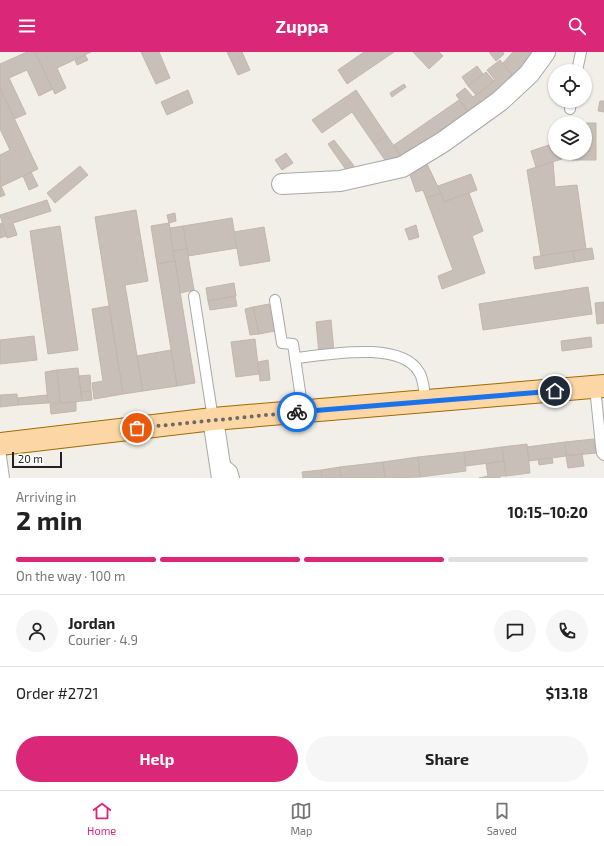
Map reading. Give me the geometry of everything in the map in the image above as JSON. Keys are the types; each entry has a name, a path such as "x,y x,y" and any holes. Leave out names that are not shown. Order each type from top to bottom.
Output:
{"main road":[{"path":"0,444 213,419 426,402 599,386"}],"street":[{"path":"282,184 340,181 402,167 443,142 500,101 529,74 545,52"},
{"path":"213,419 221,470"}],"lane":[{"path":"578,64 581,52"},
{"path":"194,296 213,419"},
{"path":"275,300 282,343 293,344 303,412"},
{"path":"295,358 372,352 392,354 408,361 420,373 426,402"},
{"path":"599,386 602,453 604,455"},
{"path":"0,449 4,478"},
{"path":"221,470 232,471 234,478"}],"building":[{"path":"27,52 35,52 53,89 39,96 27,70 9,78 26,114 14,119 0,88 0,64"},
{"path":"35,52 91,52 57,68 66,88 55,94"},
{"path":"141,52 159,52 170,78 156,84"},
{"path":"227,52 242,52 250,70 238,75"},
{"path":"364,52 394,52 347,84 338,70"},
{"path":"413,52 439,52 443,56 429,69"},
{"path":"489,52 503,52 504,54 496,61"},
{"path":"513,52 534,52 513,76 503,63"},
{"path":"85,55 88,60 77,65 75,60"},
{"path":"500,60 515,79 470,114 456,95 465,88 473,97 495,80 487,70"},
{"path":"477,66 483,74 468,86 462,77"},
{"path":"486,72 494,81 476,95 468,86"},
{"path":"404,84 406,87 392,97 390,93"},
{"path":"0,88 38,169 0,187 0,155 10,150 0,129"},
{"path":"188,90 193,103 167,115 161,102"},
{"path":"356,90 387,136 374,144 352,112 322,133 312,120"},
{"path":"459,100 470,114 403,159 394,145"},
{"path":"600,101 604,101 604,112 598,111"},
{"path":"592,123 596,123 596,160 592,160"},
{"path":"387,136 403,159 389,166 374,144"},
{"path":"334,140 351,162 344,167 328,144"},
{"path":"548,145 548,160 559,160 536,167 531,151"},
{"path":"286,153 293,163 282,170 275,160"},
{"path":"351,162 357,170 350,175 344,167"},
{"path":"426,162 441,193 426,198 423,190 416,192 409,172"},
{"path":"553,162 555,187 577,185 586,249 541,256 527,170"},
{"path":"80,166 88,175 55,203 47,193"},
{"path":"31,172 38,186 29,190 23,176"},
{"path":"471,174 477,190 444,202 438,186"},
{"path":"1,186 5,195 0,197 0,187"},
{"path":"441,193 444,202 469,193 483,231 472,236 485,273 442,289 438,276 453,270 426,198"},
{"path":"47,200 51,211 13,223 17,235 7,238 0,215"},
{"path":"136,210 148,281 125,285 143,391 123,394 95,217"},
{"path":"175,213 176,221 169,223 167,215"},
{"path":"232,218 237,248 188,256 183,226"},
{"path":"2,223 6,236 0,238 0,224"},
{"path":"169,223 175,261 157,264 151,226"},
{"path":"416,225 419,237 409,240 405,229"},
{"path":"60,226 78,350 48,354 30,231"},
{"path":"183,226 187,249 173,251 170,228"},
{"path":"264,227 270,261 240,266 234,232"},
{"path":"592,248 594,259 575,262 573,251"},
{"path":"187,249 194,290 180,293 173,251"},
{"path":"573,251 575,262 535,269 533,257"},
{"path":"175,261 195,383 177,386 157,264"},
{"path":"234,283 236,296 208,301 206,288"},
{"path":"588,287 592,314 483,330 479,304"},
{"path":"235,296 237,306 210,310 208,301"},
{"path":"604,302 604,323 597,324 595,303"},
{"path":"269,304 275,331 259,334 253,307"},
{"path":"109,306 123,394 94,399 92,383 103,381 92,309"},
{"path":"253,307 259,334 250,335 245,309"},
{"path":"331,320 334,352 319,354 316,322"},
{"path":"34,336 37,360 0,364 0,340"},
{"path":"591,337 592,347 562,351 561,341"},
{"path":"255,339 259,374 236,377 231,342"},
{"path":"171,350 177,386 143,391 137,356"},
{"path":"268,360 270,380 260,381 258,362"},
{"path":"78,368 82,401 60,403 57,370"},
{"path":"57,370 60,402 48,403 45,372"},
{"path":"90,375 91,391 81,392 79,376"},
{"path":"91,391 92,400 82,401 81,392"},
{"path":"17,394 18,405 0,407 0,395"},
{"path":"47,395 48,403 18,405 18,398"},
{"path":"76,402 76,411 51,414 50,404"},
{"path":"594,439 596,453 566,456 565,442"},
{"path":"565,442 566,456 529,461 527,447"},
{"path":"527,444 530,473 506,476 502,447"},
{"path":"502,447 504,461 466,466 464,452"},
{"path":"464,452 466,471 420,477 418,457"},
{"path":"582,454 584,466 568,468 566,456"},
{"path":"418,457 420,477 385,478 383,462"},
{"path":"552,458 553,463 539,465 538,459"},
{"path":"504,461 506,476 500,476 500,478 479,478 488,476 486,464"},
{"path":"383,462 385,478 341,478 340,467"},
{"path":"340,467 341,478 322,478 321,470"},
{"path":"321,470 322,478 303,478 302,472"}],"way so far":[{"path":"137,428 213,419 297,412"}],"route":[{"path":"297,412 555,391"}]}
